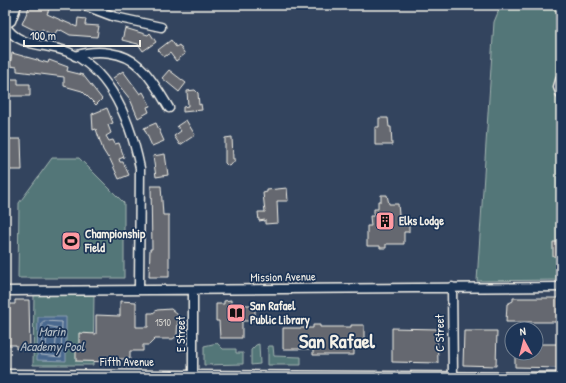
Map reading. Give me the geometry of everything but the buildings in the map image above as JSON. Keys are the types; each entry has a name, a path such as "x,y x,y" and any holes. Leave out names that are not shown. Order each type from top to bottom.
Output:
{"street":[{"path":"17,5 11,21 5,25 9,31 18,39 60,50 75,56 88,65 105,81 125,118 140,168 139,290"},
{"path":"83,5 116,18 161,27"},
{"path":"75,56 85,53 102,52 121,56 140,67 169,108"},
{"path":"561,77 558,87 561,95"},
{"name":"Mission Avenue","path":"5,291 561,287"},
{"name":"C Street","path":"452,288 452,377"},
{"name":"E Street","path":"193,290 193,376"},
{"name":"Fifth Avenue","path":"5,374 323,377 561,377"}],"green space":[{"path":"501,5 561,5 561,280 477,281 494,22"},
{"name":"Championship Field","path":"52,158 79,158 124,203 124,278 18,278 19,203"},
{"path":"34,295 94,295 93,365 33,365"},
{"path":"217,343 223,349 236,349 236,353 243,353 243,364 204,365 204,346"},
{"path":"259,344 260,364 251,365 251,350"},
{"path":"268,346 273,346 274,356 301,357 301,365 268,365"}],"water":[{"name":"Marin Academy Pool","path":"38,317 66,317 66,361 37,360"}],"place":[{"name":"Elks Lodge","path":"385,221"},
{"name":"Championship Field","path":"71,241"},
{"name":"San Rafael Public Library","path":"236,313"}],"district":[{"name":"San Rafael","path":"337,341"}]}
